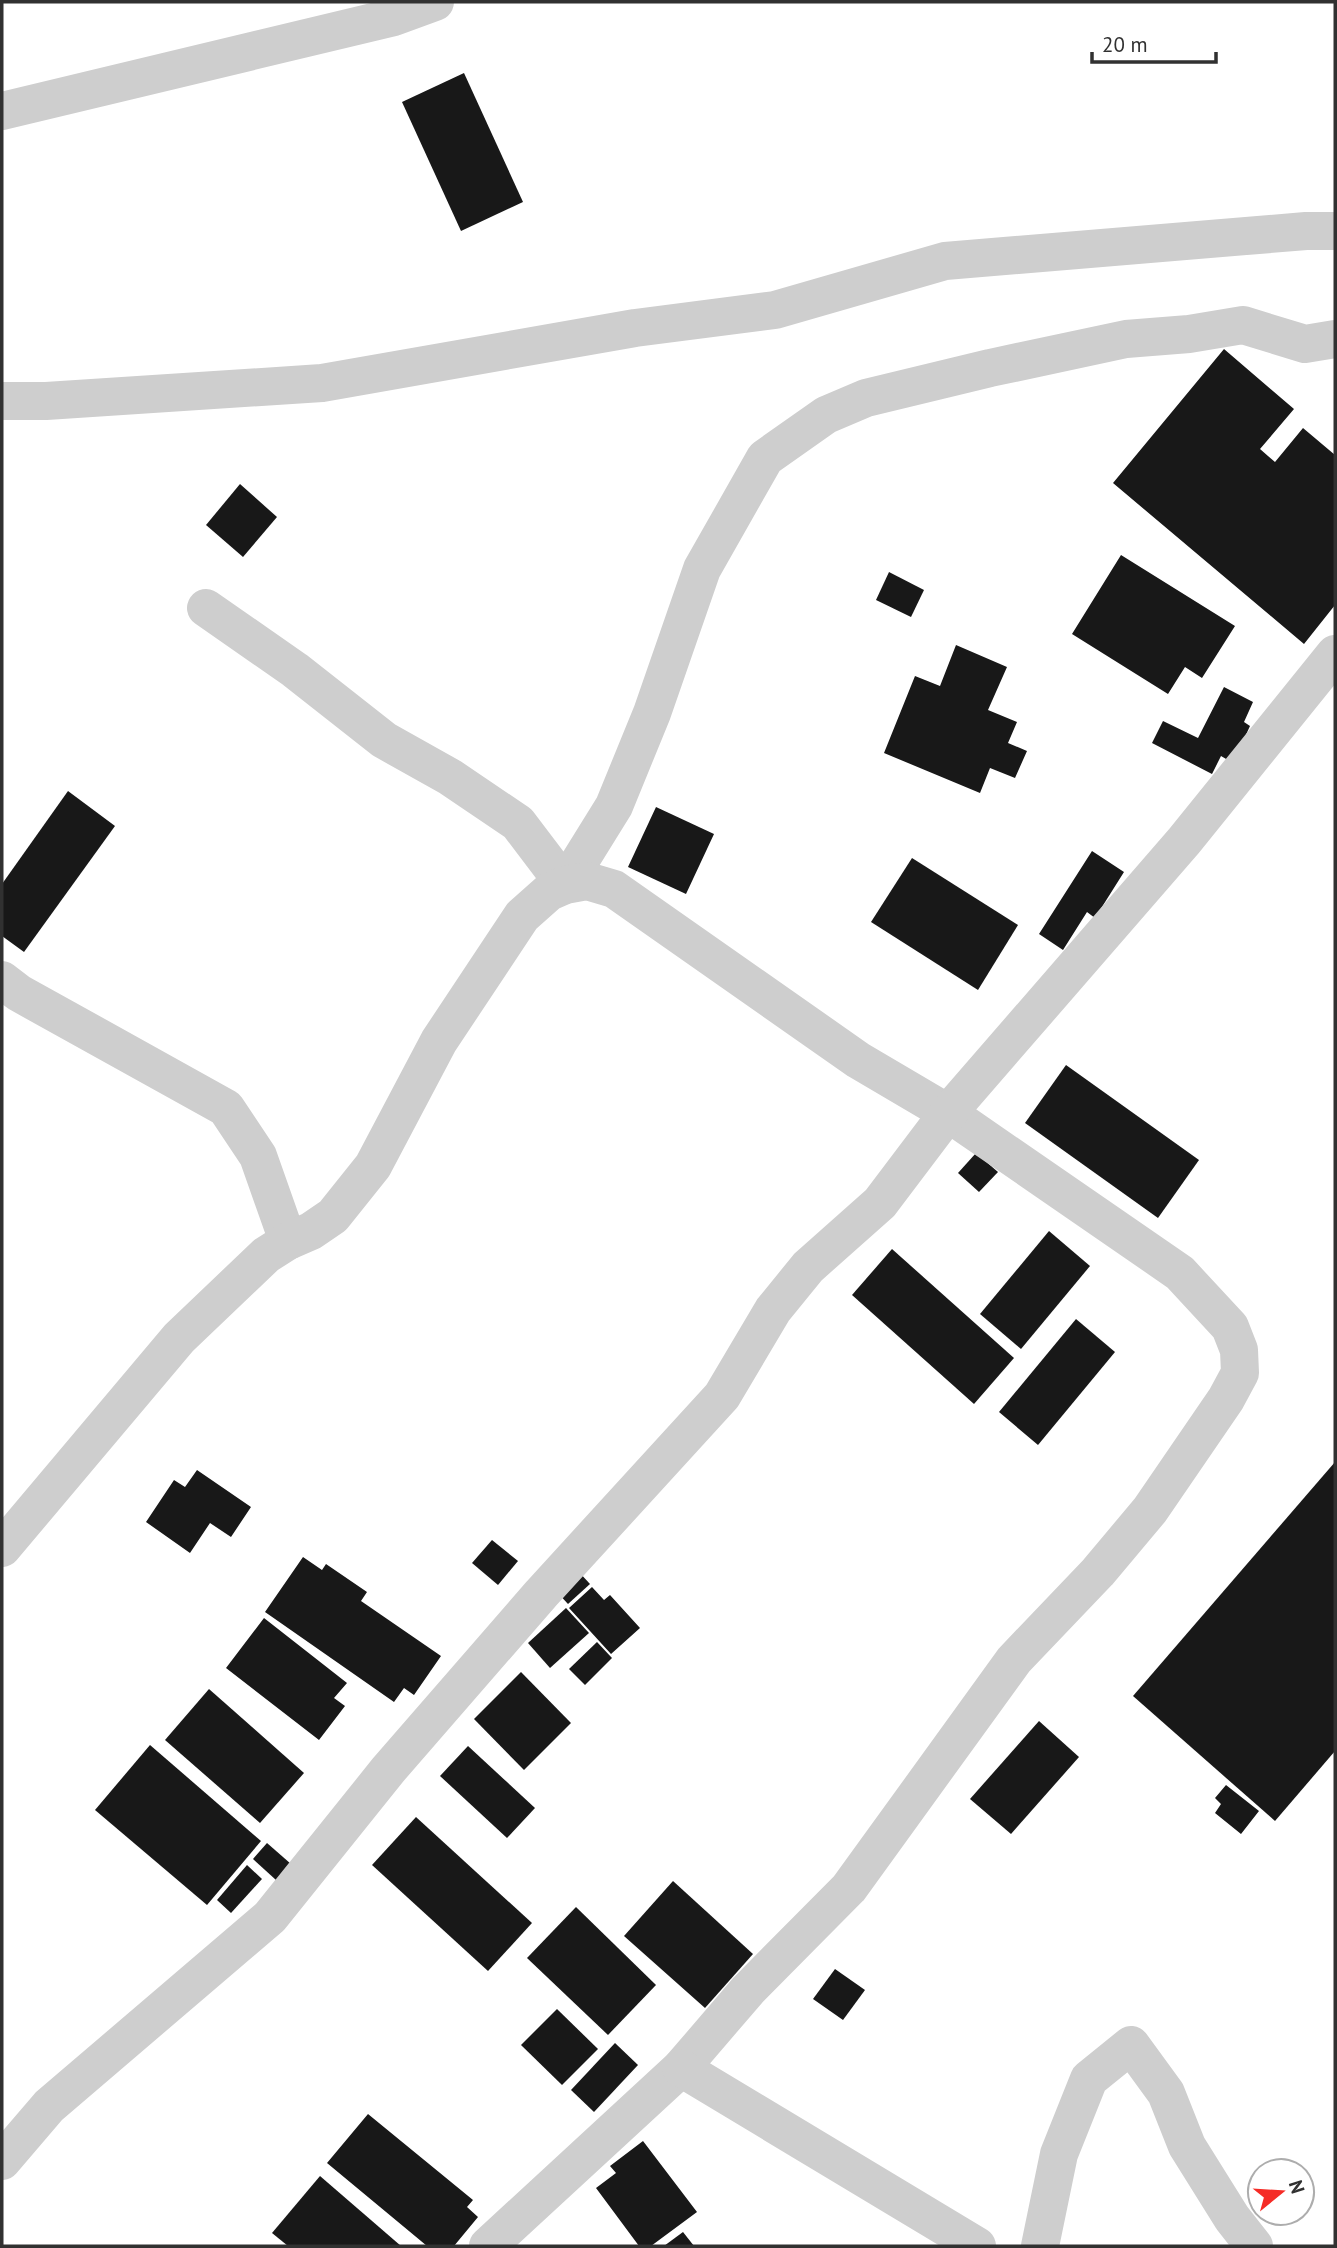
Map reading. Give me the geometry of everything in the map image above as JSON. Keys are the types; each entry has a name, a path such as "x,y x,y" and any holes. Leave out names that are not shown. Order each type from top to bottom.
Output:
{"street":[{"path":"2,111 394,18 435,2"},
{"path":"2,401 46,401 322,383 635,328 775,310 945,261 1306,231 1335,231"},
{"path":"565,885 614,806 652,713 702,569 765,458 826,415 866,398 1126,339 1189,334 1243,324 1305,344 1335,339"},
{"path":"206,608 295,670 384,740 450,777 518,823 565,885"},
{"path":"2,2161 49,2106 270,1917 406,1749 541,1594 722,1396 773,1310 807,1267 880,1203 948,1112 1184,841 1335,654"},
{"path":"2,1549 179,1338 266,1255 333,1216 373,1166 439,1041 522,916 549,892 565,885 587,881 614,889 858,1060 948,1112 1180,1273 1230,1327 1239,1350 1240,1373 1226,1399 1150,1510 1098,1572 1014,1660 849,1888 748,1990 681,2068 488,2246"},
{"path":"2,980 19,993 226,1108 258,1156 288,1241"},
{"path":"1040,2246 1059,2154 1089,2079 1131,2045 1166,2092 1187,2146 1232,2218 1254,2246"},
{"path":"681,2068 977,2246"}],"building":[{"path":"464,73 523,202 461,231 402,102"},
{"path":"1224,349 1294,409 1260,449 1275,462 1303,428 1335,455 1335,605 1304,644 1113,483"},
{"path":"240,484 277,517 243,557 206,525"},
{"path":"1121,555 1235,626 1202,678 1185,667 1168,694 1072,634"},
{"path":"889,572 924,590 911,617 876,600"},
{"path":"956,645 1007,667 988,710 1017,722 1008,743 1027,751 1015,778 990,768 980,793 884,753 915,676 940,686"},
{"path":"1224,687 1253,702 1244,722 1250,726 1233,763 1221,756 1212,774 1152,743 1163,721 1198,738"},
{"path":"68,791 115,826 24,952 2,936 2,884"},
{"path":"656,807 714,834 686,894 628,867"},
{"path":"1092,851 1124,872 1095,918 1087,912 1063,950 1039,934"},
{"path":"912,858 1018,925 978,990 871,922"},
{"path":"1066,1065 1199,1160 1158,1218 1025,1123"},
{"path":"976,1153 998,1172 979,1192 958,1173"},
{"path":"1049,1231 1090,1266 1021,1349 980,1314"},
{"path":"892,1249 1014,1358 974,1404 852,1295"},
{"path":"1076,1319 1115,1352 1038,1445 999,1412"},
{"path":"1335,1462 1335,1751 1275,1821 1133,1696"},
{"path":"197,1470 251,1507 231,1537 210,1523 190,1553 146,1522 174,1480 185,1487"},
{"path":"492,1540 518,1561 498,1585 472,1563"},
{"path":"303,1557 322,1570 326,1564 367,1592 361,1601 441,1656 414,1695 404,1688 394,1702 265,1612"},
{"path":"578,1571 590,1584 568,1604 556,1591"},
{"path":"592,1587 604,1600 610,1595 640,1628 611,1654 569,1608"},
{"path":"566,1608 589,1633 550,1668 528,1643"},
{"path":"264,1618 347,1683 334,1698 345,1706 319,1740 226,1668"},
{"path":"597,1642 612,1658 585,1685 569,1669"},
{"path":"521,1672 571,1723 524,1770 474,1719"},
{"path":"209,1689 304,1773 260,1823 165,1740"},
{"path":"1039,1721 1079,1757 1011,1834 970,1799"},
{"path":"150,1745 261,1841 207,1905 95,1810"},
{"path":"468,1746 535,1808 507,1838 440,1776"},
{"path":"1226,1785 1259,1811 1241,1834 1215,1813 1221,1804 1215,1798"},
{"path":"416,1817 532,1923 488,1971 372,1865"},
{"path":"267,1843 291,1864 276,1880 253,1859"},
{"path":"247,1865 262,1879 231,1913 217,1900"},
{"path":"673,1881 753,1954 705,2008 624,1936"},
{"path":"576,1907 656,1985 608,2035 527,1958"},
{"path":"835,1969 865,1990 843,2020 813,1999"},
{"path":"557,2009 598,2049 562,2085 521,2045"},
{"path":"615,2043 638,2065 594,2112 571,2090"},
{"path":"368,2114 473,2200 467,2207 478,2217 454,2246 427,2246 327,2163"},
{"path":"643,2141 697,2212 651,2246 639,2246 596,2188 616,2173 610,2166"},
{"path":"320,2176 401,2246 288,2246 272,2233"},
{"path":"683,2232 694,2246 664,2246"}]}
